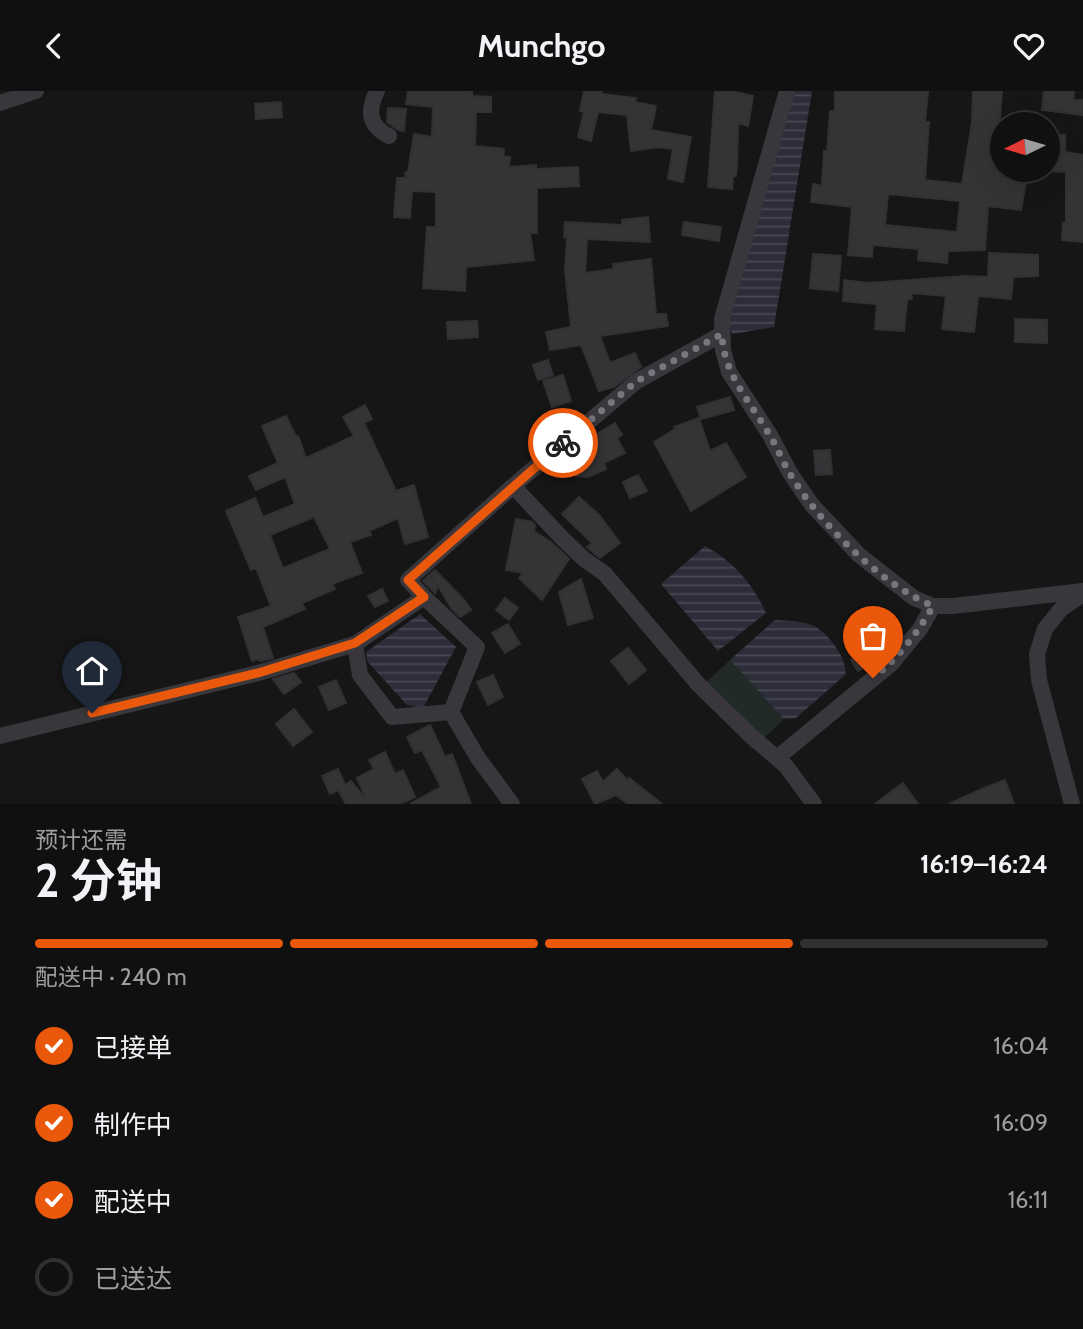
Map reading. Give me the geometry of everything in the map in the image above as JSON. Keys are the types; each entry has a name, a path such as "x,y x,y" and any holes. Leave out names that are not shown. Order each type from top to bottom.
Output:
{"street":[{"path":"0,103 36,91"},
{"path":"376,91 372,99 371,117 377,130 389,136"},
{"path":"787,91 722,319 723,350 729,372 812,505 859,555 914,598 933,606 1083,593"},
{"path":"451,712 477,647 408,580 637,381 722,334"},
{"path":"513,486 569,545 605,575 698,684 786,766 814,804"},
{"path":"1072,804 1039,680 1037,655 1045,629 1061,609 1083,593"},
{"path":"0,736 258,673 355,643 424,597"},
{"path":"777,758 892,663 920,629 933,606"},
{"path":"355,643 359,675 392,717 451,712"},
{"path":"451,712 478,758 512,804"}],"shaded area":[{"path":"730,660 784,719 752,749 698,690"}],"water":[{"path":"793,91 812,91 774,327 732,334 729,323"},
{"path":"705,546 741,574 766,613 718,651 661,584"},
{"path":"420,614 456,647 423,708 407,705 367,661 366,652"},
{"path":"775,620 805,623 819,629 831,640 844,662 845,675 796,718 784,719 730,660"}],"building":[{"path":"408,91 472,92 472,96 491,97 491,112 476,112 475,146 504,149 503,156 510,157 509,167 578,167 579,186 537,188 537,233 530,233 534,260 466,267 465,291 423,288 427,227 436,227 436,192 412,191 410,218 394,217 397,178 406,178 414,134 432,137 433,107 406,104"},
{"path":"584,91 602,91 601,94 636,98 635,102 656,106 651,130 691,137 683,182 668,179 673,149 659,147 631,151 627,115 598,112 591,141 578,137 584,112 580,111"},
{"path":"715,91 753,96 748,126 738,123 737,166 732,189 708,187"},
{"path":"835,91 928,91 925,180 962,184 972,123 973,91 1002,91 1000,112 990,112 990,182 1026,182 1021,210 988,206 985,250 948,251 947,263 918,260 919,249 873,245 872,257 848,255 852,207 811,202 813,184 822,186 830,111 835,111","holes":["888,194 960,201 957,232 885,225"]},
{"path":"1044,91 1074,91 1073,100 1083,100 1083,115 1042,110"},
{"path":"281,102 282,117 256,119 255,104"},
{"path":"388,108 406,109 404,131 387,122"},
{"path":"1060,135 1065,135 1065,152 1083,155 1082,242 1062,240 1063,223 1066,223 1066,172 1060,172"},
{"path":"648,217 650,242 587,239 585,273 614,269 613,264 651,259 656,314 666,314 668,326 600,336 610,363 635,353 641,367 614,387 599,391 581,345 550,350 546,332 571,327 565,270 565,222 622,225 622,220"},
{"path":"684,222 721,227 719,241 682,235"},
{"path":"989,253 1038,255 1038,276 1013,277 1011,299 978,296 974,332 942,329 946,296 911,293 912,299 907,300 904,331 875,329 877,304 843,301 844,280 869,283 966,276 988,277"},
{"path":"813,254 841,256 838,291 810,288"},
{"path":"1015,319 1047,320 1047,343 1015,342"},
{"path":"477,321 478,337 448,339 447,322"},
{"path":"548,360 553,375 538,380 533,365"},
{"path":"563,375 571,401 552,407 543,381"},
{"path":"730,397 734,410 701,419 697,407"},
{"path":"365,405 372,419 364,423 396,491 414,485 428,537 405,544 398,518 369,531 371,535 350,542 362,573 332,584 335,589 302,603 305,609 263,627 273,658 252,661 238,617 271,606 256,568 251,570 226,511 255,498 263,517 295,504 285,477 256,490 249,476 278,463 262,426 286,416 296,437 298,436 306,458 354,436 343,417","holes":["314,517 330,549 283,568 270,535"]},
{"path":"699,418 710,451 726,443 746,477 691,511 654,442 675,429 674,427"},
{"path":"615,423 622,435 617,438 625,453 604,463 606,469 588,477 576,476 575,448"},
{"path":"830,450 832,474 816,475 814,451"},
{"path":"638,475 647,491 630,498 623,482"},
{"path":"579,497 599,515 620,543 600,558 587,547 592,543 562,514"},
{"path":"516,519 532,522 535,525 534,531 569,559 542,600 519,578 523,573 506,570"},
{"path":"435,570 471,610 460,617 438,586 435,593 423,581 429,575 435,581 431,573"},
{"path":"581,579 593,618 568,625 559,592"},
{"path":"382,589 388,601 375,607 368,596"},
{"path":"505,598 518,608 509,620 496,610"},
{"path":"508,624 520,644 505,653 492,633"},
{"path":"877,644 884,656 858,671 851,660"},
{"path":"628,648 646,670 629,684 611,661"},
{"path":"294,673 301,682 284,694 273,679"},
{"path":"493,675 503,697 488,705 477,682"},
{"path":"336,680 346,703 329,710 319,687"},
{"path":"294,709 312,732 293,746 276,724"},
{"path":"430,725 445,757 452,754 471,804 410,804 441,787 422,750 415,753 407,737"},
{"path":"385,752 395,774 403,770 415,797 400,804 346,804 338,790 330,794 322,776 338,769 345,785 351,781 367,801 357,778 374,769 369,760"},
{"path":"617,769 628,781 629,778 662,804 628,804 616,795 595,804 582,779 597,771 603,782"},
{"path":"1005,780 1014,804 949,804 982,789"},
{"path":"903,783 918,804 875,804"}],"way so far":[{"path":"563,443 637,381 722,334 729,372 812,505 859,555 914,598 933,606 920,629 892,663 873,678"}],"route":[{"path":"92,713 258,673 355,643 424,597 408,580 563,443"}]}
